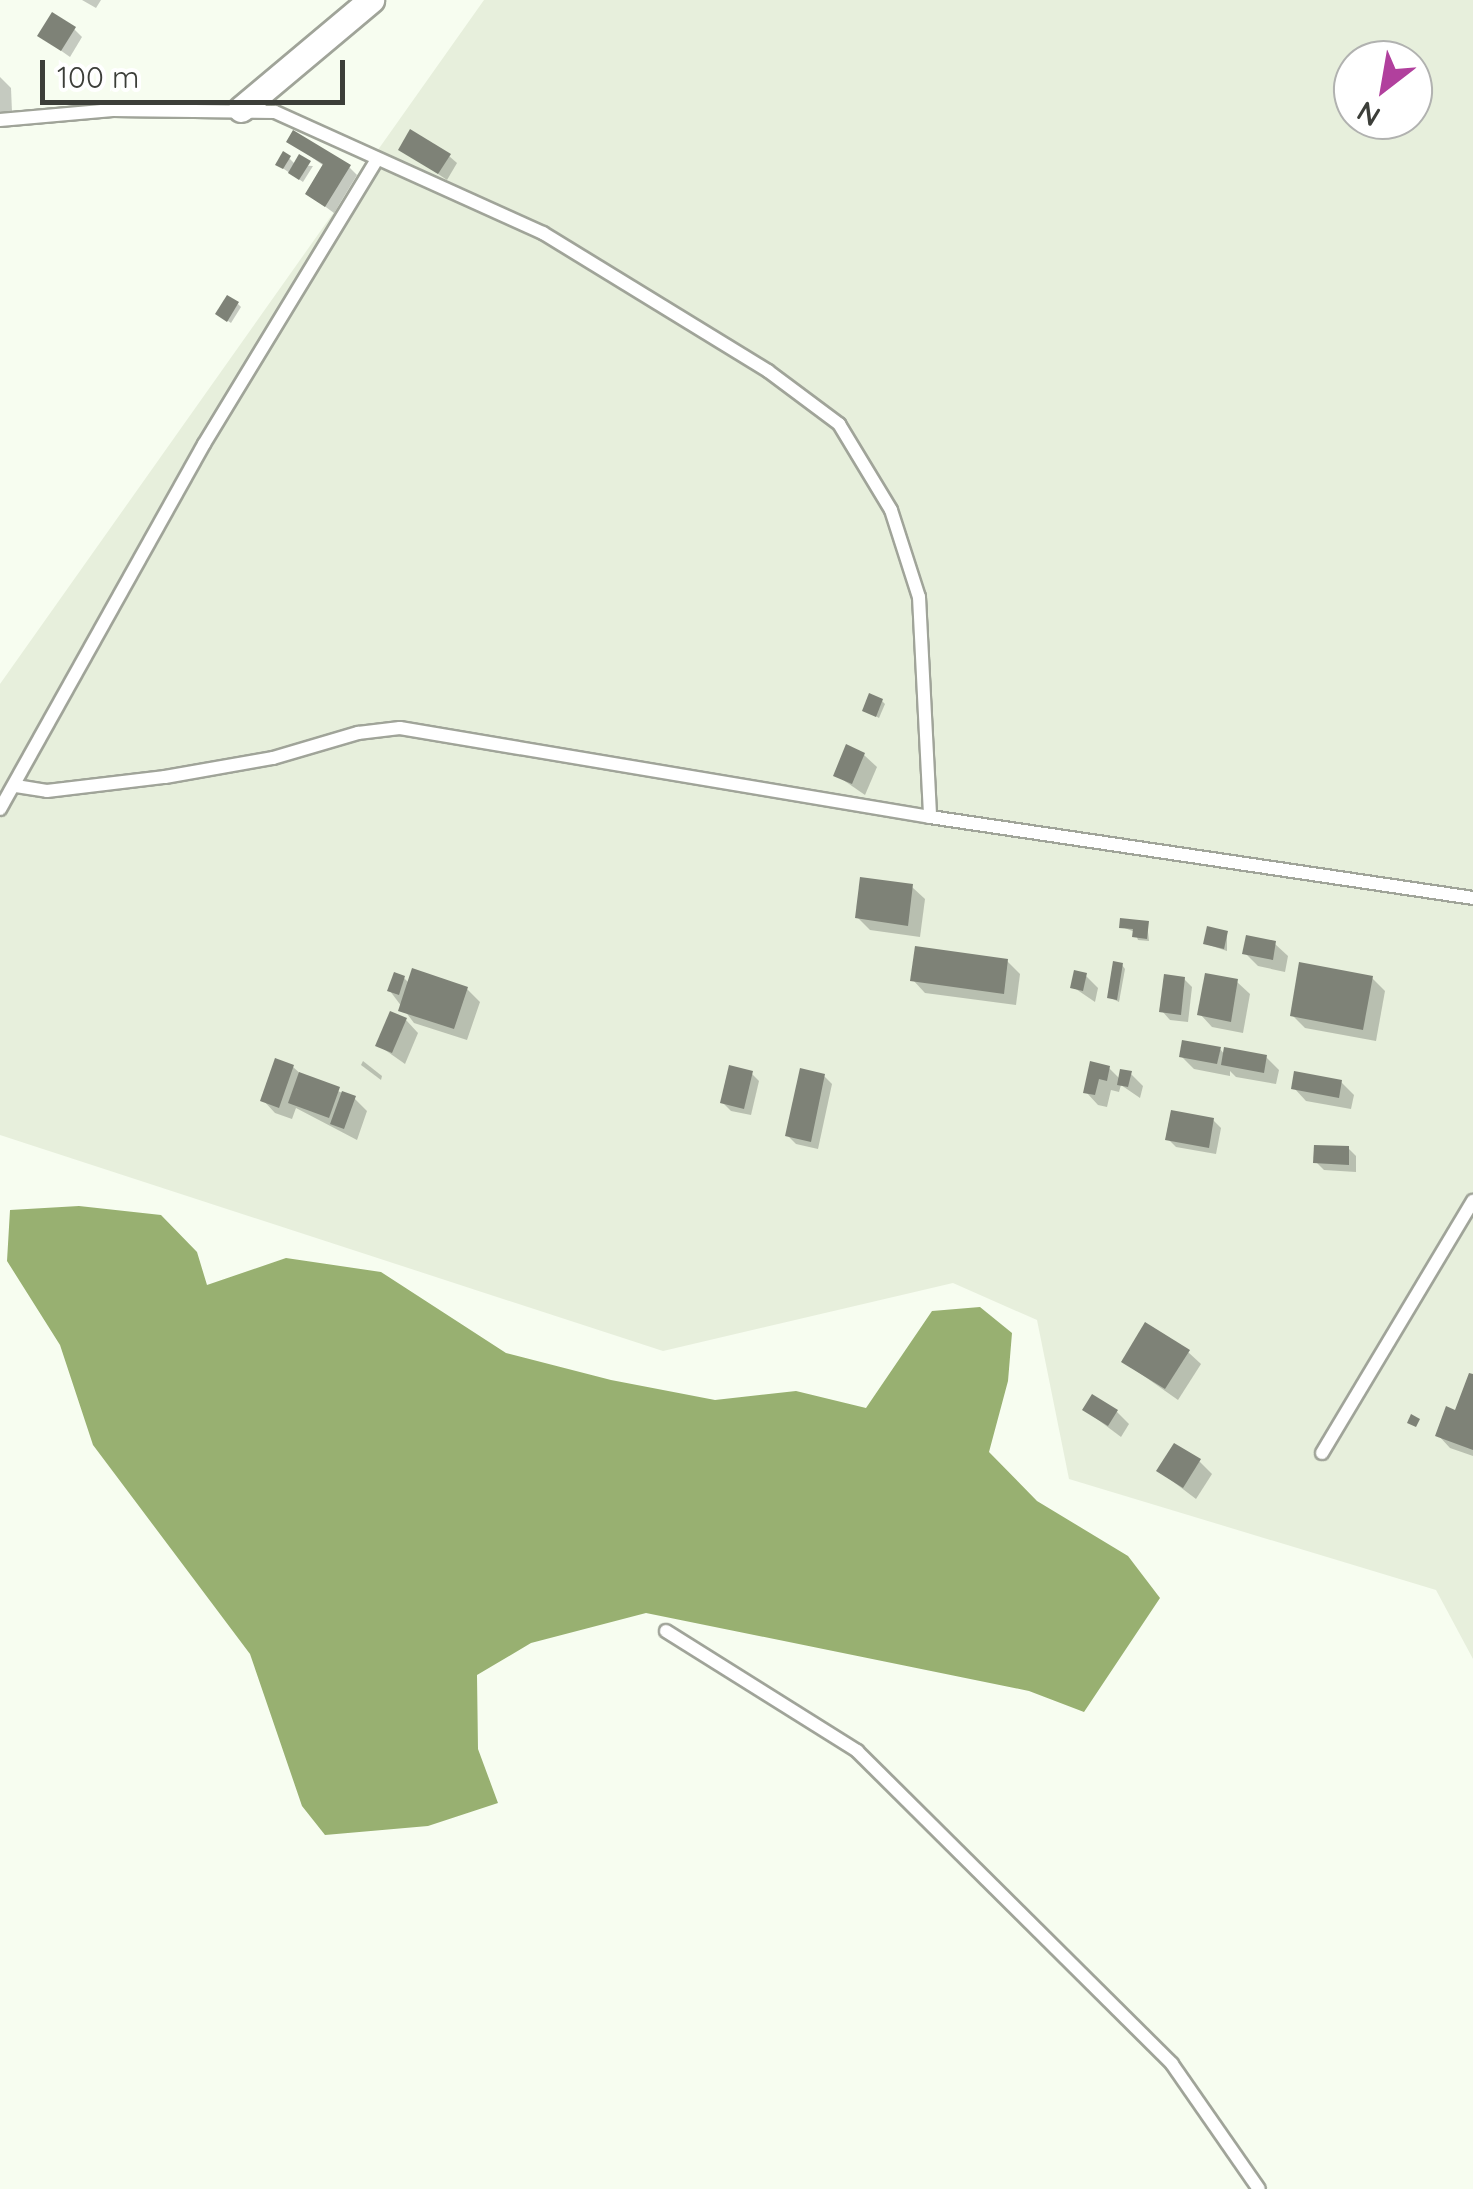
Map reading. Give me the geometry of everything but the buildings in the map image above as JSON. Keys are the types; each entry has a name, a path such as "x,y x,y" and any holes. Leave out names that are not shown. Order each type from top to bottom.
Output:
{"street":[{"path":"241,109 371,0"}],"lane":[{"path":"0,120 94,111 275,112 543,234 768,371 838,424 891,510 918,597 930,817"},
{"path":"0,809 204,444 376,160"},
{"path":"16,786 47,790 165,777 274,758 358,733 400,728 930,817 1473,898"},
{"path":"1322,1453 1473,1200"},
{"path":"666,1631 857,1750 1172,2064 1259,2189"}],"shaded area":[{"path":"484,0 1473,0 1473,1659 1436,1590 1069,1479 1037,1320 953,1283 663,1351 0,1135 0,684"},
{"path":"79,1206 161,1215 197,1252 207,1285 286,1258 381,1272 506,1353 611,1380 715,1400 796,1391 866,1408 932,1311 980,1307 1012,1333 1008,1381 989,1452 1037,1501 1128,1556 1160,1598 1084,1712 1029,1691 646,1613 531,1643 477,1675 478,1749 498,1803 428,1826 325,1835 302,1806 250,1654 93,1445 60,1345 7,1261 10,1210"}]}
